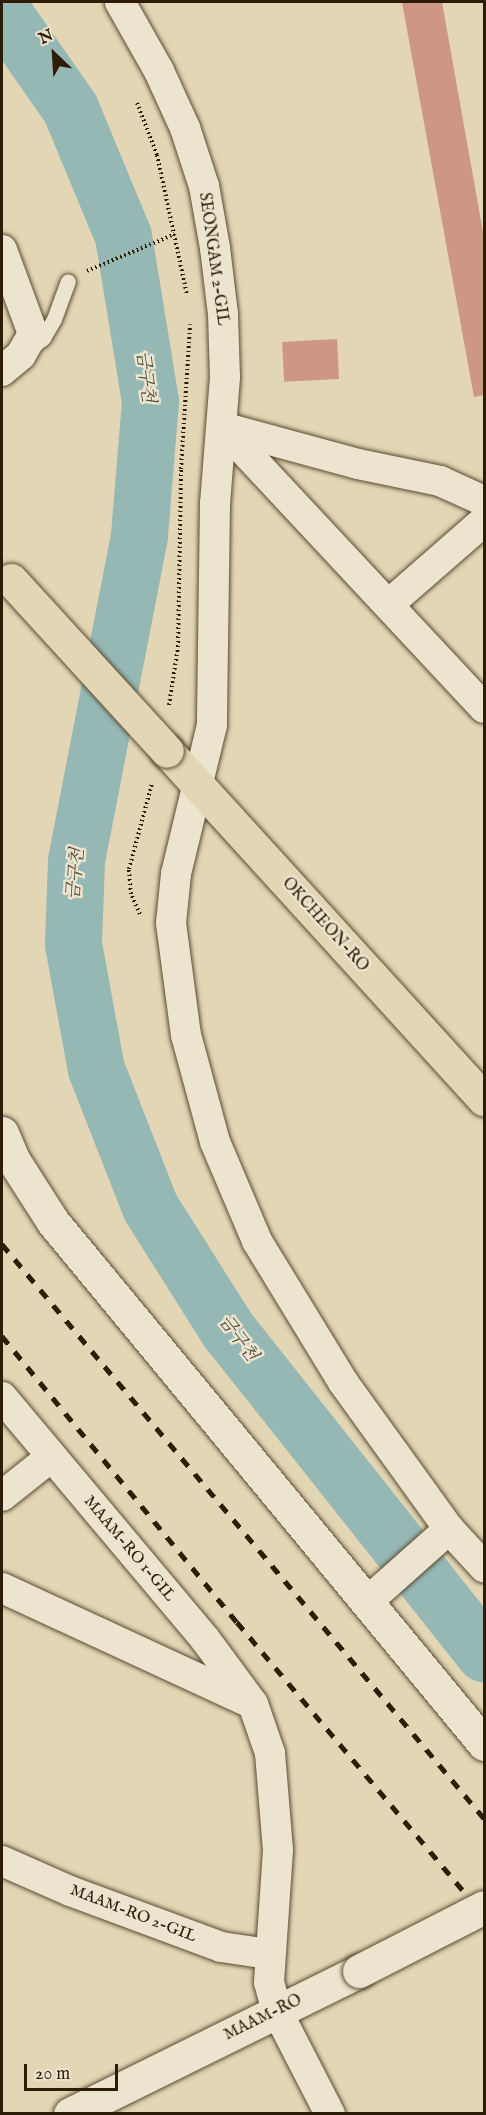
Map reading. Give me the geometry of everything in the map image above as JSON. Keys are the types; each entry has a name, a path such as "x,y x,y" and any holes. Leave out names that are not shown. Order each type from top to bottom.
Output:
{"main road":[{"name":"OKCHEON-RO","path":"6,574 161,761 199,787 484,1099"}],"street":[{"name":"SEONGAM 2-GIL","path":"120,2 159,71 185,128 204,186 223,314 225,377 215,503 212,725 199,787 176,874 171,923 186,1035 215,1142 256,1241 343,1382 448,1528 484,1567"},
{"path":"2,250 19,353"},
{"path":"222,428 358,464 440,481 484,501"},
{"path":"222,428 484,708"},
{"path":"389,604 484,520"},
{"path":"2,1133 14,1161 53,1222 484,1744"},
{"name":"MAAM-RO 1-GIL","path":"2,1397 205,1639 253,1704 270,1753 278,1850 268,1954 269,1982 277,2011 330,2114"},
{"path":"2,1496 51,1457"},
{"path":"367,1602 448,1528"},
{"path":"2,1588 253,1704"},
{"name":"MAAM-RO 2-GIL","path":"2,1861 70,1890 221,1947 268,1954"},
{"name":"MAAM-RO","path":"70,2114 484,1907"}],"lane":[{"path":"19,353 43,338 54,319 68,281"}],"path":[{"path":"133,94 157,155 188,303"},
{"path":"90,270 175,234"},
{"path":"167,713 178,647 181,469 190,314"},
{"path":"161,761 129,869 131,894 140,913 151,925 171,923"}],"building":[{"path":"402,2 442,2 484,238 484,395 474,397"},
{"path":"337,339 339,379 284,382 282,342"}],"waterway":[{"name":"금구천","path":"2,11 70,108 123,236 150,401 139,536 76,861 73,944 96,1069 150,1207 227,1329 484,1653"}],"railway":[{"path":"2,1244 484,1818"},
{"path":"2,1336 237,1622 484,1915"}]}
